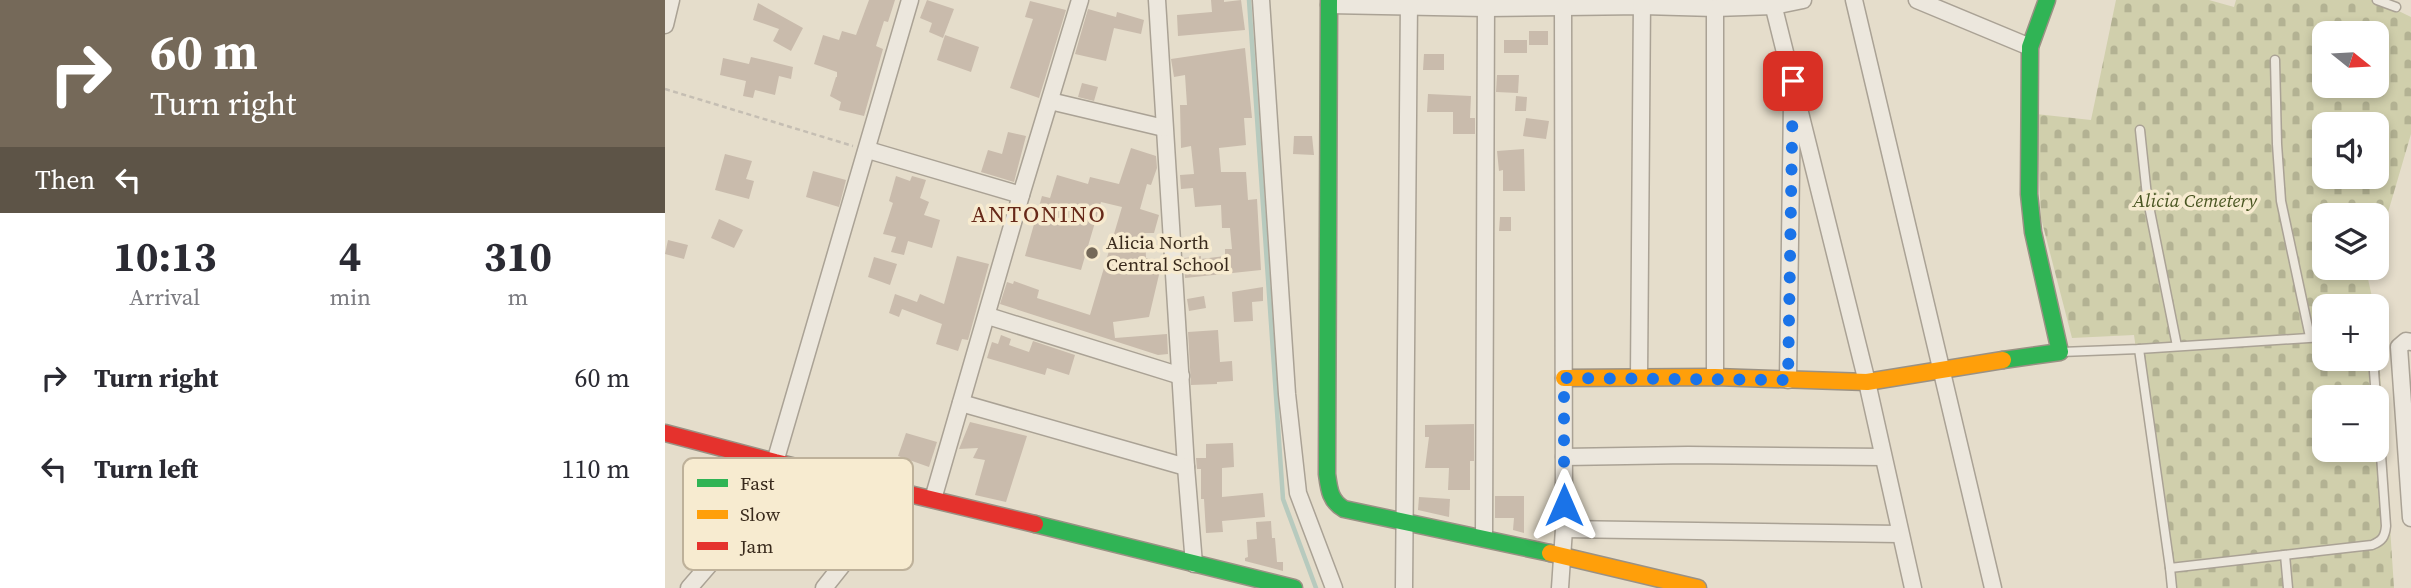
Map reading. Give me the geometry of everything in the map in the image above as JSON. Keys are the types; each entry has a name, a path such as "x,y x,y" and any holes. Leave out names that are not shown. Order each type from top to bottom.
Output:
{"street":[{"path":"665,25 671,0"},
{"path":"776,458 910,0"},
{"path":"933,499 1080,0"},
{"path":"1157,0 1185,467 1194,564"},
{"path":"1261,0 1287,394 1298,493 1334,588"},
{"path":"1698,588 1336,506 1331,498 1327,474 1329,3 1643,3 1715,8 1803,0"},
{"path":"1854,0 1993,588"},
{"path":"1917,0 2030,47"},
{"path":"1564,378 1715,377 1867,382 2060,352 2033,232 2029,194 2030,47 2047,0"},
{"path":"1404,588 1409,3"},
{"path":"1639,377 1643,3"},
{"path":"1773,3 1867,382 1913,588"},
{"path":"1484,538 1486,4"},
{"path":"1560,588 1564,529 1563,4"},
{"path":"1715,8 1715,377"},
{"path":"1788,380 1793,81"},
{"path":"1050,101 1164,128"},
{"path":"868,150 1021,195"},
{"path":"988,316 1181,376"},
{"path":"2411,342 2406,341 2399,348 2406,387 2411,518"},
{"path":"961,403 1185,467"},
{"path":"665,433 760,458"},
{"path":"1564,457 1883,457"},
{"path":"913,494 1294,588"},
{"path":"1564,529 1899,534"},
{"path":"689,588 705,570"},
{"path":"824,588 838,570"}],"lane":[{"path":"2377,0 2396,7"},
{"path":"2060,352 2310,337 2281,201 2275,60"},
{"path":"2140,130 2147,196 2177,346"},
{"path":"2139,349 2172,588"},
{"path":"2170,568 2372,545 2382,541 2386,526 2382,462"},
{"path":"2285,555 2288,588"}],"path":[{"path":"665,89 868,150"}],"green space":[{"name":"Alicia Cemetery","path":"2116,0 2209,0 2234,7 2236,0 2376,0 2411,17 2411,134 2389,209 2389,203 2312,203 2312,280 2368,280 2371,294 2312,294 2312,371 2380,371 2381,385 2312,385 2312,462 2386,462 2394,588 2169,588 2134,335 2072,338 2041,218 2036,114 2091,120"}],"building":[{"path":"869,0 895,0 888,22 884,21 876,46 883,49 864,116 839,110 841,102 830,96 837,72 814,64 823,35 839,40 842,31 856,35"},
{"path":"927,0 954,9 943,38 929,32 932,23 920,18"},
{"path":"1211,0 1241,0 1245,30 1178,36 1177,15 1212,12"},
{"path":"1030,1 1066,10 1039,98 1010,88 1033,19 1025,17"},
{"path":"758,3 803,28 791,51 773,41 779,29 753,20"},
{"path":"1088,9 1116,17 1117,12 1144,20 1141,34 1114,28 1106,61 1075,54"},
{"path":"1529,31 1548,31 1548,45 1529,45"},
{"path":"945,35 979,47 971,72 937,60"},
{"path":"1504,40 1527,40 1527,53 1504,53"},
{"path":"1245,48 1252,118 1244,118 1246,145 1219,148 1221,172 1246,172 1248,200 1257,199 1261,270 1185,278 1184,258 1225,256 1225,249 1232,249 1230,228 1222,228 1221,205 1195,207 1193,188 1181,189 1180,175 1194,174 1191,146 1181,148 1180,105 1187,105 1185,75 1174,77 1171,59"},
{"path":"1424,54 1444,54 1444,70 1423,70"},
{"path":"751,57 793,67 791,79 779,76 775,95 755,90 753,98 743,96 746,81 720,75 723,58 749,64"},
{"path":"1497,75 1519,75 1518,93 1496,92"},
{"path":"1082,83 1098,87 1094,101 1078,97"},
{"path":"1428,94 1471,96 1470,118 1475,118 1475,134 1453,134 1453,112 1427,112"},
{"path":"1516,96 1527,97 1526,111 1515,111"},
{"path":"1526,118 1549,121 1546,139 1523,136"},
{"path":"1008,132 1026,136 1014,182 981,172 988,150 1002,154"},
{"path":"1294,136 1312,136 1314,155 1293,154"},
{"path":"1131,148 1156,156 1157,168 1151,185 1147,184 1140,209 1159,215 1154,233 1145,233 1146,258 1162,262 1149,317 1113,322 1115,338 1167,334 1168,354 1158,355 1000,304 1007,282 1013,284 1014,281 1039,290 1037,298 1090,315 1122,207 1101,202 1081,270 1025,256 1042,196 1050,198 1057,175 1088,184 1090,177 1119,184"},
{"path":"1524,149 1525,191 1503,191 1503,170 1499,171 1497,151"},
{"path":"725,154 752,161 746,179 754,181 749,199 715,190"},
{"path":"813,171 846,180 839,207 806,197"},
{"path":"896,176 910,181 912,176 926,180 920,198 929,202 924,215 940,220 932,248 908,241 904,255 891,252 896,237 883,234 893,203 889,201"},
{"path":"1500,217 1511,217 1511,231 1499,231"},
{"path":"719,219 743,230 734,248 711,238"},
{"path":"668,240 688,245 684,259 665,254"},
{"path":"957,256 989,264 968,340 962,339 958,351 936,344 942,324 902,309 899,317 889,313 895,294 917,302 920,294 944,304"},
{"path":"874,257 897,264 890,285 868,277"},
{"path":"1263,287 1263,301 1252,302 1253,321 1234,322 1232,292"},
{"path":"1204,296 1206,308 1189,311 1187,299"},
{"path":"1218,330 1220,362 1232,361 1233,381 1191,385 1188,332"},
{"path":"1001,335 1011,339 1009,345 1029,352 1033,341 1075,355 1069,375 1047,368 1045,375 987,358 992,342 998,344"},
{"path":"970,422 1027,436 1006,502 975,495 985,460 973,458 978,448 959,449"},
{"path":"1474,424 1474,461 1470,461 1470,490 1448,490 1449,468 1425,468 1429,437 1425,437 1425,425"},
{"path":"906,433 937,442 929,467 913,461 913,458 898,456"},
{"path":"1233,443 1234,467 1222,468 1222,497 1263,493 1265,517 1222,521 1223,532 1206,533 1204,499 1201,499 1201,469 1197,469 1196,458 1206,458 1206,444"},
{"path":"1495,496 1524,496 1524,533 1513,530 1514,518 1495,518"},
{"path":"1419,497 1450,499 1449,517 1418,510"},
{"path":"1271,521 1277,562 1283,562 1283,571 1245,561 1248,557 1247,540 1257,539 1256,522"}],"waterway":[{"path":"1249,0 1283,499 1316,588"}],"traffic: fast":[{"path":"1329,0 1327,474 1331,494 1344,509 1550,553"},
{"path":"2003,360 2060,352 2033,232 2029,194 2030,47 2047,0"},
{"path":"1035,524 1294,588"}],"traffic: slow":[{"path":"1564,378 1715,377 1867,382 2003,360"},
{"path":"1550,553 1698,588"}],"traffic: jam":[{"path":"665,433 760,458"},
{"path":"913,495 1035,524"}],"place":[{"name":"Alicia North Central School","path":"1092,253"}],"district":[{"name":"ANTONINO","path":"1039,214"}],"route":[{"path":"1564,505 1564,378 1715,377 1788,380 1793,81"}]}
